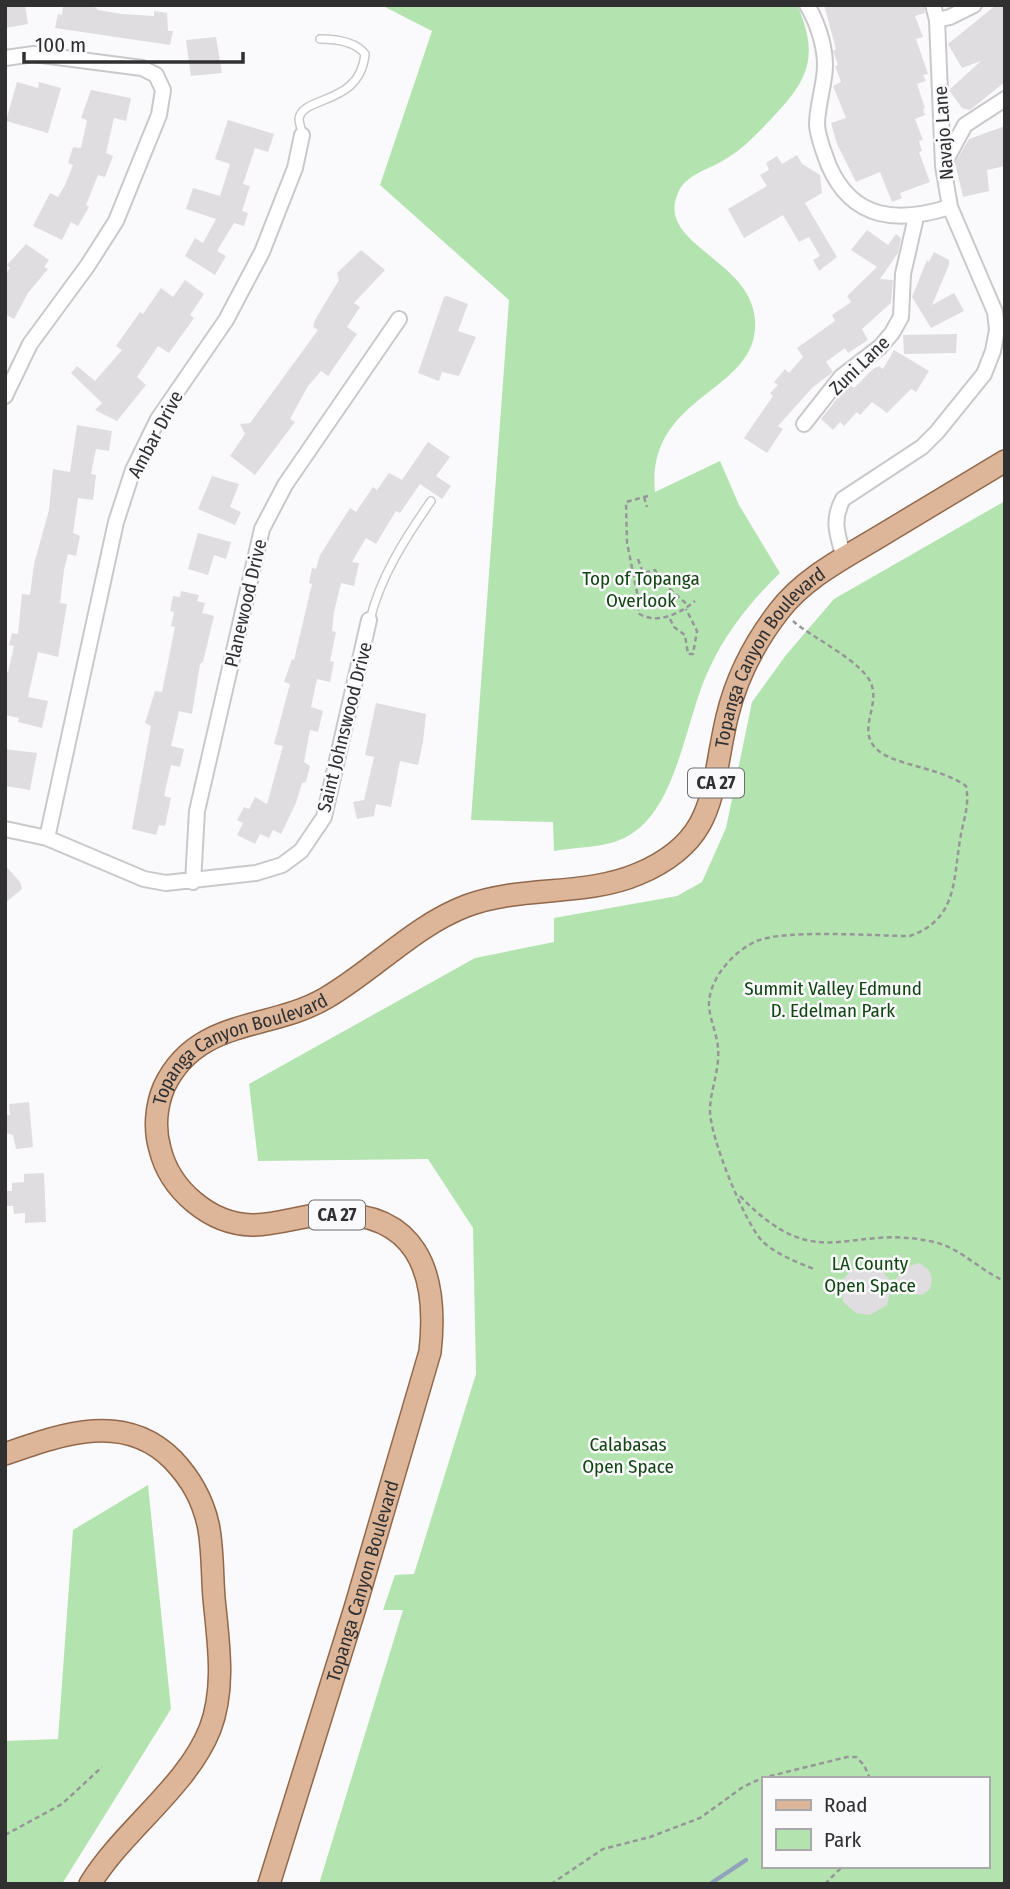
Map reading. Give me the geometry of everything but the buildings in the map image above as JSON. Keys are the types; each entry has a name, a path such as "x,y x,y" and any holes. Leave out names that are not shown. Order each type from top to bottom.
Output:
{"main road":[{"name":"Topanga Canyon Boulevard","path":"269,1884 355,1608 430,1352 434,1315 430,1280 419,1255 412,1247 380,1224 352,1216 323,1214 250,1225 220,1218 196,1205 175,1182 160,1152 156,1123 159,1099 173,1069 193,1049 220,1033 320,1002 363,976 426,927 467,906 502,897 614,882 636,876 669,857 694,834 708,811 735,689 746,663 780,609 814,578 844,558 1005,461"},
{"path":"5,1454 67,1433 99,1429 126,1431 160,1447 193,1480 208,1524 220,1663 219,1692 210,1729 181,1775 105,1860 90,1884"}],"street":[{"path":"807,5 820,37 824,59 818,133 838,185 847,197 865,208 916,217 950,207"},
{"path":"935,12 950,17 974,5"},
{"name":"Navajo Lane","path":"844,558 835,525 835,513 843,499 922,447 937,432 984,374 993,351 997,330 995,312 950,207 943,166 935,12"},
{"path":"5,58 34,54 142,68 156,75 163,90 159,115 116,221 88,265 30,344 5,396"},
{"path":"943,166 965,125 1005,99"},
{"name":"Ambar Drive","path":"47,838 116,522 133,470 158,419 226,320 262,252 295,168 303,135"},
{"name":"Zuni Lane","path":"804,424 841,377 880,346 901,317 903,274 916,217"},
{"name":"Planewood Drive","path":"193,882 197,811 262,529 285,485 399,319"},
{"name":"Saint Johnswood Drive","path":"5,829 47,838 144,879 166,883 256,873 282,865 301,851 324,817 369,620"}],"lane":[{"path":"303,135 299,118 303,110 335,96 358,80 364,61 365,54 359,47 334,39 320,39"},
{"path":"369,620 375,598 386,576 408,534 431,501"}],"path":[{"path":"647,507 646,497 626,502 627,543 639,615 670,617 695,601"},
{"path":"638,559 643,573 655,570 663,583 687,607 697,631 696,647 691,655 688,654 685,635 671,624 670,617"},
{"path":"632,566 639,564"},
{"path":"780,609 804,631 865,672 873,687 867,726 869,739 881,752 952,776 966,786 969,803 960,836 952,895 930,929 910,936 781,936 757,941 732,958 713,983 709,1005 718,1048 718,1075 710,1109 713,1136 750,1224 761,1240 778,1254 814,1269"},
{"path":"737,1193 762,1218 796,1239 821,1244 883,1239 935,1242 951,1248 1005,1281"},
{"path":"766,1777 856,1757 864,1765 869,1777"},
{"path":"5,1835 62,1804 102,1767"},
{"path":"551,1884 603,1849 650,1838 699,1818 743,1787 762,1778"},
{"path":"825,1884 841,1868"}],"green space":[{"name":"Top of Topanga Overlook","path":"381,5 797,5 804,23 809,53 807,67 794,92 744,146 686,181 678,193 675,212 681,227 693,242 742,286 752,306 755,329 749,350 736,368 682,416 666,435 657,460 655,492 720,461 739,505 780,573 740,617 710,667 678,763 656,809 641,827 614,842 554,851 553,822 471,820 509,300 380,185 432,31"},
{"path":"1005,501 1005,1884 319,1884 403,1610 383,1610 395,1575 414,1574 476,1374 473,1228 428,1159 258,1161 249,1084 475,958 554,942 554,918 677,896 702,882 726,828 752,702 786,655 834,599"},
{"path":"148,1485 171,1709 62,1884 5,1884 5,1741 58,1739 73,1530"}],"waterway":[{"path":"710,1884 746,1860"}],"park label":[{"name":"Summit Valley Edmund D. Edelman Park","path":"833,999"},
{"name":"LA County Open Space","path":"870,1274"},
{"name":"Calabasas Open Space","path":"628,1455"}]}
